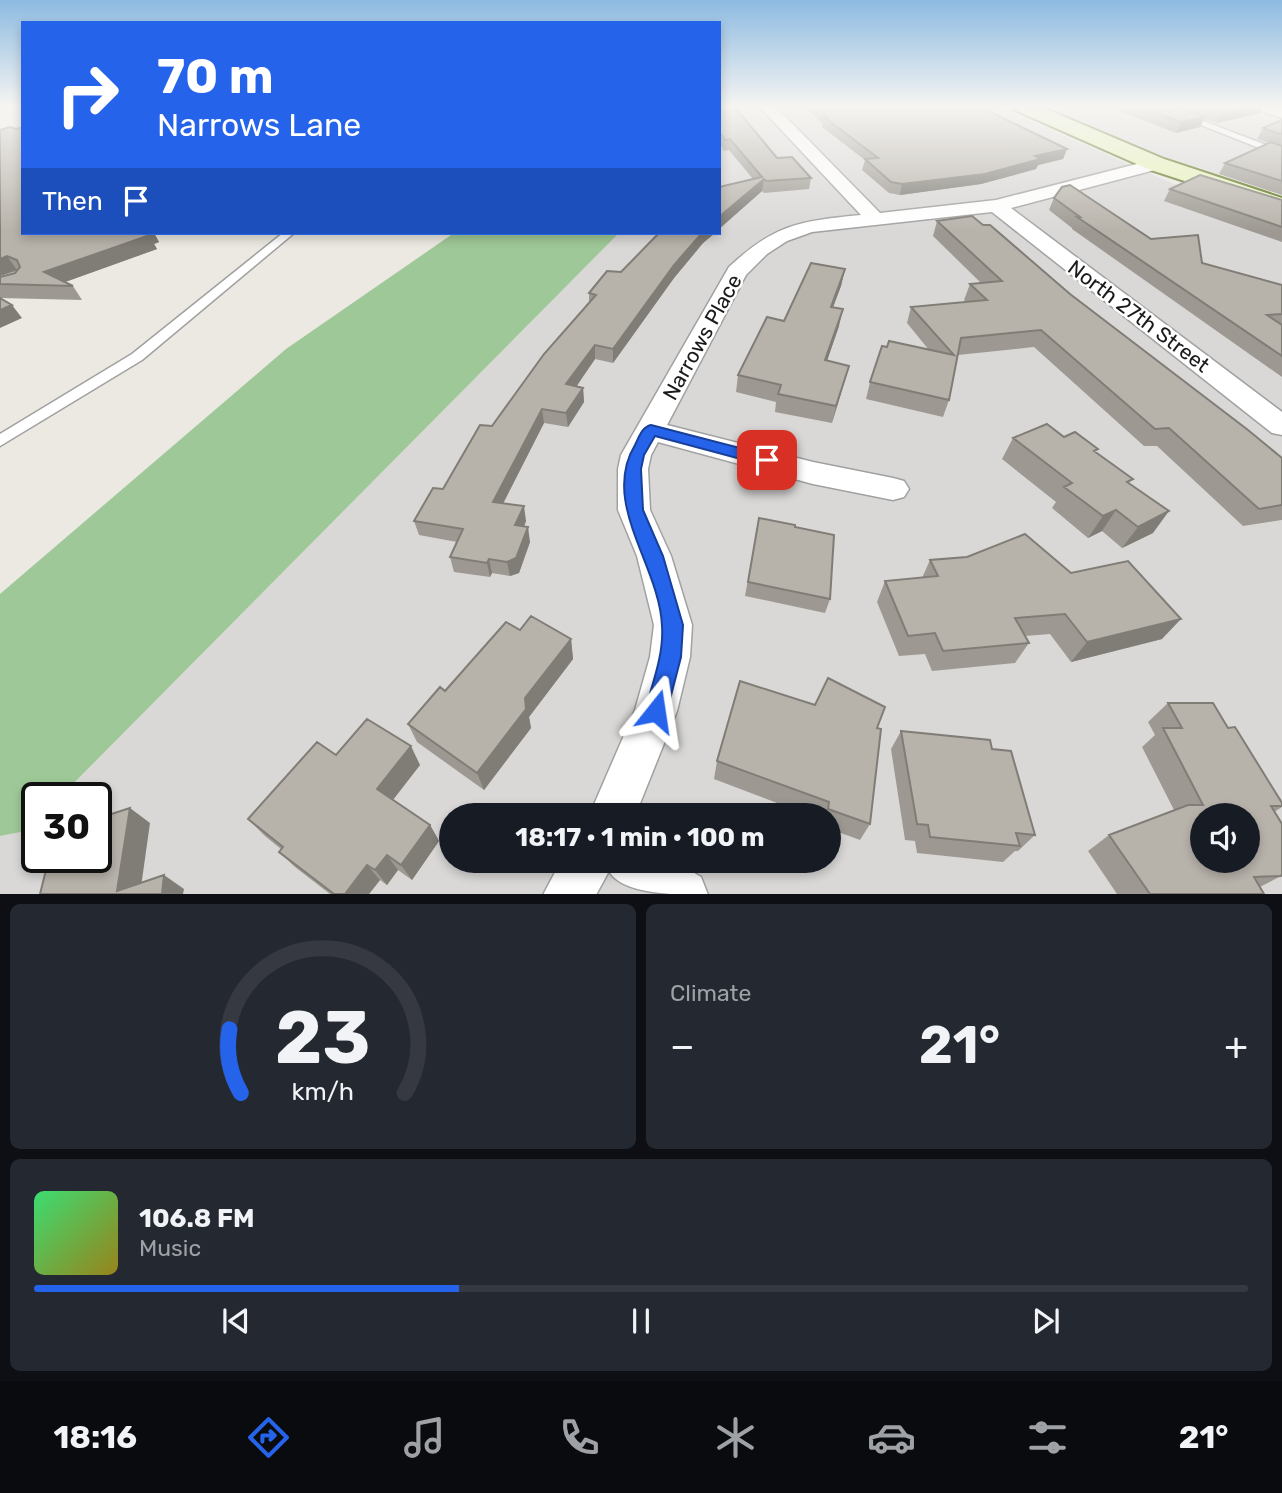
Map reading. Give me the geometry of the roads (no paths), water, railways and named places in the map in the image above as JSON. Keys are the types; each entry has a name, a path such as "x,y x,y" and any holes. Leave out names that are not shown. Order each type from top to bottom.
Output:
{"main road":[{"path":"1120,148 1156,163 1282,206"}],"street":[{"path":"807,148 875,218"},
{"name":"Narrows Place","path":"617,803 656,711 670,657 673,625 654,556 634,510 633,469 636,455 745,261 780,237 802,228 829,222 996,206 1156,163"},
{"name":"North 27th Street","path":"996,206 1282,426"},
{"path":"651,430 813,473 893,489"},
{"path":"568,894 581,873"},
{"path":"649,873 683,894"}],"lane":[{"path":"1266,148 1282,154"},
{"path":"0,441 137,357 287,235"}]}
